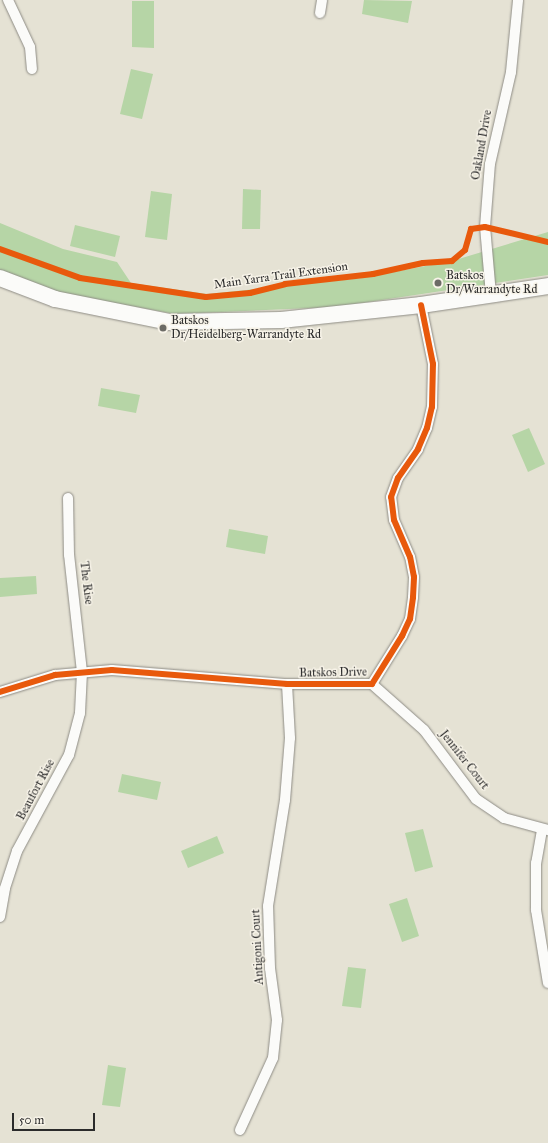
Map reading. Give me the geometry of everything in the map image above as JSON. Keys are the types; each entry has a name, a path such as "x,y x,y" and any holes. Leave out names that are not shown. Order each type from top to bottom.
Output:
{"main road":[{"path":"0,278 55,299 169,322 281,320 421,305 548,286"}],"street":[{"path":"8,0 30,47 32,69"},
{"path":"320,13 322,0"},
{"name":"Oakland Drive","path":"491,295 485,219 490,164 511,72 518,0"},
{"name":"Batskos Drive","path":"0,692 55,675 112,670 286,684 372,684 402,636 410,619 413,597 414,577 410,557 394,520 391,498 398,478 424,435 432,407 433,364 421,305"},
{"name":"The Rise","path":"68,498 69,555 82,672"},
{"name":"Beaufort Rise","path":"0,917 5,888 18,851 70,755 80,713 82,672"},
{"name":"Antigoni Court","path":"240,1130 273,1058 277,1020 270,968 268,906 285,800 290,738 286,684"},
{"name":"Jennifer Court","path":"372,684 424,730 476,799 504,818 545,830"},
{"path":"545,830 536,863 536,910 548,983"}],"green space":[{"path":"364,0 412,1 408,23 362,14"},
{"path":"132,1 154,1 154,48 132,47"},
{"path":"131,69 153,74 142,119 120,114"},
{"path":"243,189 261,190 260,229 242,229"},
{"path":"151,191 172,194 167,240 145,237"},
{"path":"0,223 63,249 117,262 131,283 207,294 362,278 452,261 548,232 548,275 335,307 175,314 54,292 0,270"},
{"path":"75,225 120,236 115,257 70,246"},
{"path":"101,388 140,395 136,413 98,406"},
{"path":"529,428 545,464 528,472 512,435"},
{"path":"229,529 268,536 265,554 226,547"},
{"path":"36,576 37,594 0,597 0,578"},
{"path":"122,774 161,782 157,800 118,792"},
{"path":"423,829 433,867 415,872 405,833"},
{"path":"217,836 224,853 188,868 181,851"},
{"path":"407,898 419,936 402,942 389,904"},
{"path":"348,967 366,969 361,1008 342,1006"},
{"path":"108,1065 126,1068 120,1107 102,1105"}],"cycle path":[{"name":"Main Yarra Trail Extension","path":"0,249 80,278 206,297 250,293 285,284 373,274 423,263 452,261 465,250 471,229 485,227 548,242"},
{"path":"0,692 55,675 112,670 287,684 372,684 402,636 410,619 413,597 414,577 410,557 394,520 391,497 398,478 418,449 427,428 432,407 433,364 421,305"}],"place":[{"name":"Batskos Dr/Warrandyte Rd","path":"438,283"},
{"name":"Batskos Dr/Heidelberg-Warrandyte Rd","path":"163,328"}]}
